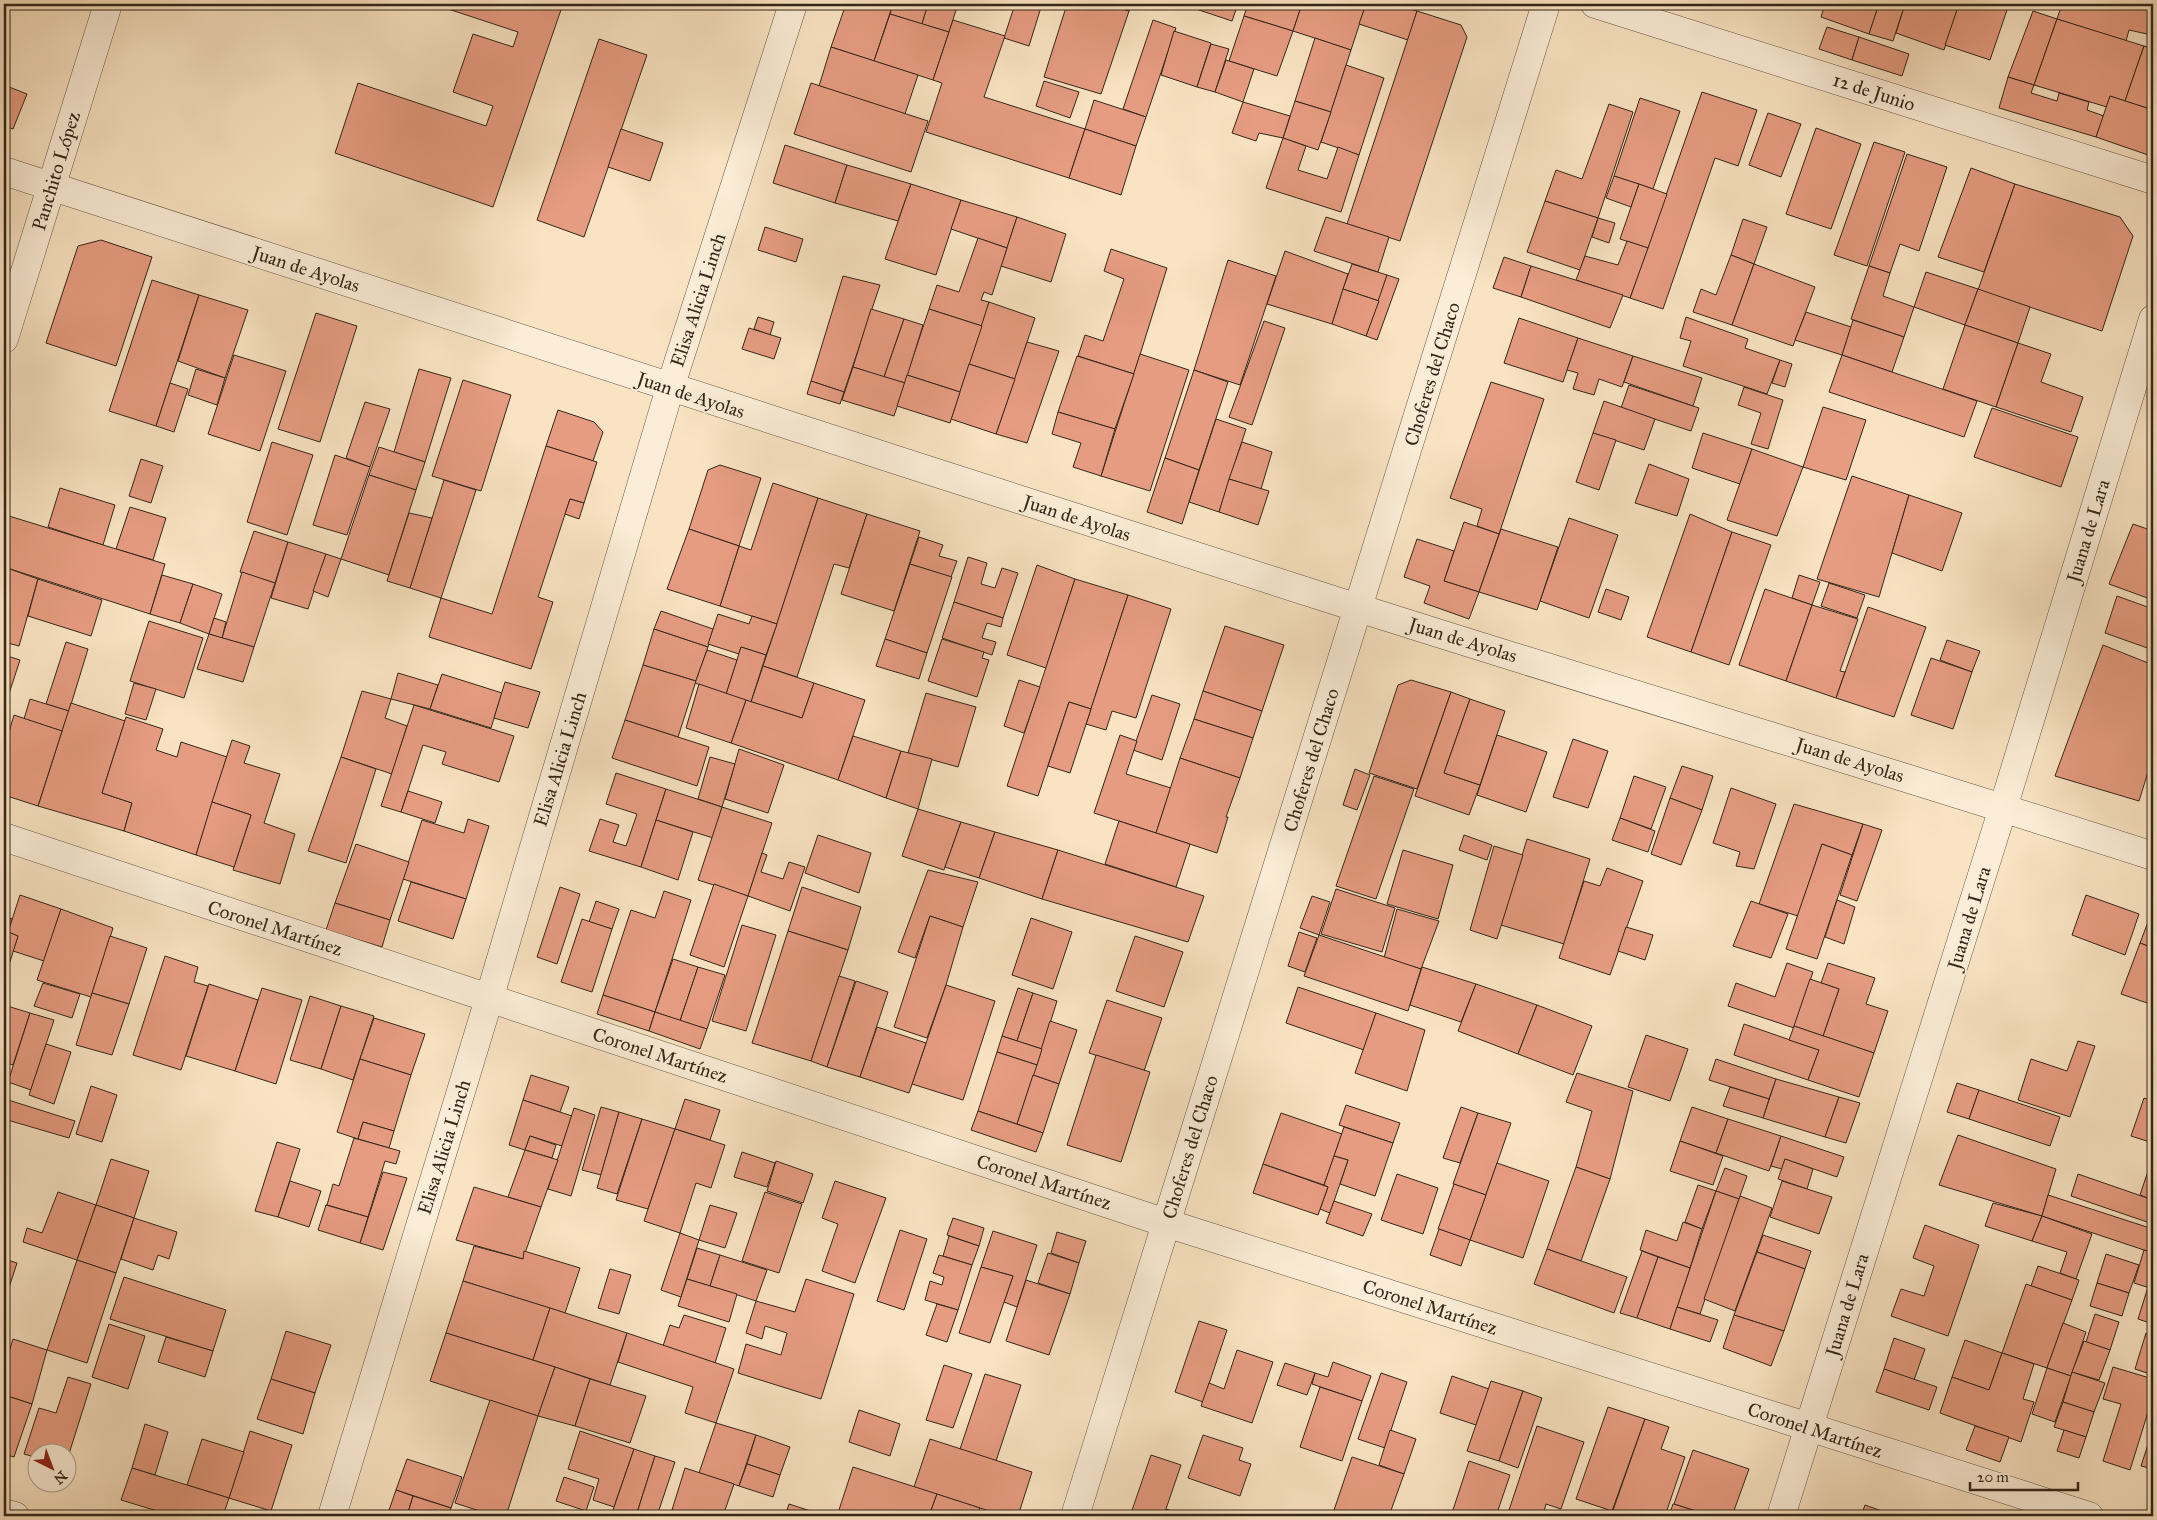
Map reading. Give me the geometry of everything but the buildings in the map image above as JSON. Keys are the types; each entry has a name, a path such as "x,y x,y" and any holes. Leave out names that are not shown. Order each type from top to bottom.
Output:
{"street":[{"name":"Panchito López","path":"4,339 108,4"},
{"name":"Elisa Alicia Linch","path":"332,1516 489,999 670,388 793,4"},
{"name":"Choferes del Chaco","path":"1075,1516 1546,4"},
{"name":"12 de Junio","path":"1595,4 2153,180"},
{"name":"Juan de Ayolas","path":"4,171 670,388 1359,608 2153,856"},
{"name":"Juana de Lara","path":"1781,1516 2003,808 2153,319"},
{"name":"Coronel Martínez","path":"4,837 1166,1223 2088,1516"},
{"path":"4,1512 15,1516"}]}
